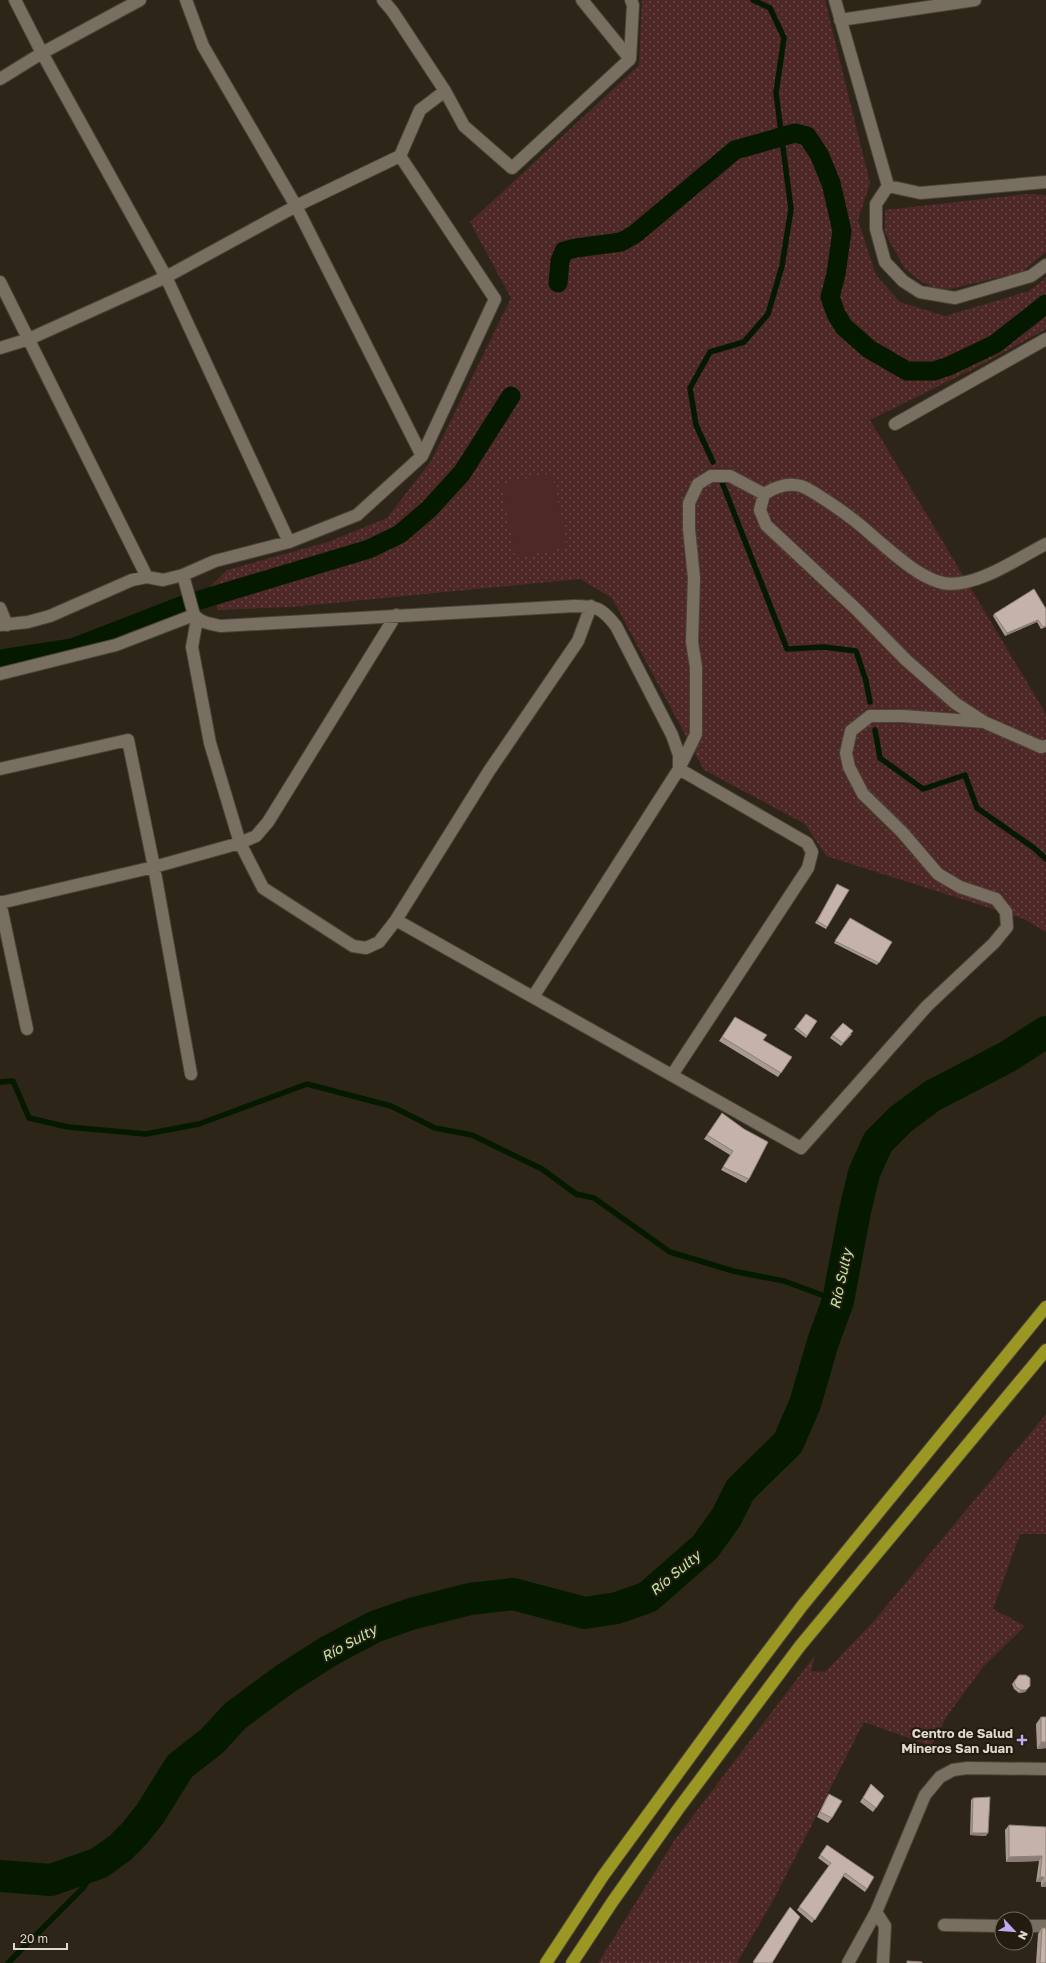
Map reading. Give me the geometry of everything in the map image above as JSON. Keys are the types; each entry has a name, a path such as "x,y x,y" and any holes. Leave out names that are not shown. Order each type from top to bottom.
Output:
{"highway":[{"path":"546,1963 603,1876 788,1625 1046,1307"},
{"path":"572,1963 613,1900 800,1646 1046,1350"}],"street":[{"path":"15,0 42,53 166,277 289,542"},
{"path":"0,79 42,53 140,0"},
{"path":"186,0 203,46 296,206 422,456"},
{"path":"383,0 394,12 445,91 464,126 512,168 630,59 634,5 631,0"},
{"path":"582,0 630,59"},
{"path":"835,0 888,186 876,204 876,229 885,262 903,281 920,292 955,298 1031,276 1046,265"},
{"path":"840,20 974,0"},
{"path":"0,348 29,338 166,277 296,206 400,156 420,110 445,91"},
{"path":"0,608 3,625 28,622 50,616 132,580 147,578 164,580 183,575 215,561 289,542 357,515 422,456 496,299 400,156"},
{"path":"888,186 920,193 1046,182"},
{"path":"0,282 147,578"},
{"path":"895,424 1046,339"},
{"path":"533,997 679,769 696,734 696,667 692,642 694,578 689,529 689,503 698,484 711,476 730,476 764,494"},
{"path":"1046,544 982,577 965,582 943,583 921,573 901,560 850,516 801,486 788,485 775,487 764,494 760,510 766,525 857,610 906,660 955,703 984,722 1041,747 1046,746"},
{"path":"183,575 196,617 192,647 210,743 240,843 263,888 353,946 366,948 379,942 396,920 490,771 578,641 591,606"},
{"path":"0,674 116,645 196,617 221,626 239,626 396,615 591,606 606,613 616,626 672,735 679,755 679,769"},
{"path":"28,1029 0,902 154,867 240,843 256,836 268,822 396,615"},
{"path":"396,920 801,1148 927,1006 994,943 1007,927 1006,912 996,899 960,887 938,874 902,832 863,794 849,767 846,753 851,731 870,716 903,716 984,722"},
{"path":"0,769 128,740 154,867 191,1074"},
{"path":"672,1075 808,868 812,852 807,843 679,769"},
{"path":"848,1963 876,1912 925,1795 940,1777 953,1770 967,1768 1046,1769"},
{"path":"876,1912 885,1926 883,1963"},
{"path":"944,1925 994,1926"},
{"path":"1034,1926 1046,1926"}],"shaded area":[{"path":"642,0 825,0 870,183 858,220 876,275 900,302 945,316 1029,291 1046,278 1046,329 979,366 870,420 1046,714 1046,932 1024,919 826,856 805,824 704,770 612,598 580,579 291,607 218,610 210,587 227,570 328,542 387,518 431,461 511,298 470,222 639,65"},
{"path":"1026,194 1046,195 1046,252 1022,272 941,291 922,282 905,269 885,233 885,210"},
{"path":"552,473 567,547 516,558 501,484"},
{"path":"1046,1414 1046,1534 1020,1534 993,1609 1025,1626 983,1667 947,1716 931,1746 864,1722 775,1897 737,1963 598,1963 674,1841 815,1655 811,1671 825,1672 874,1621"}],"building":[{"path":"1034,589 1046,609 1046,626 1043,627 1038,620 1007,633 994,614"},
{"path":"837,884 849,890 827,927 817,921"},
{"path":"850,918 892,942 879,963 835,941"},
{"path":"806,1014 817,1021 807,1036 796,1027"},
{"path":"735,1017 767,1035 763,1040 792,1057 781,1073 722,1037"},
{"path":"843,1023 853,1031 843,1043 832,1035"},
{"path":"722,1113 744,1129 768,1142 749,1179 723,1167 733,1151 707,1135"},
{"path":"1019,1675 1026,1675 1030,1678 1030,1686 1026,1690 1021,1690 1016,1687 1014,1682"},
{"path":"1041,1717 1046,1717 1046,1742 1041,1742"},
{"path":"871,1784 884,1796 876,1808 863,1798"},
{"path":"829,1794 842,1801 832,1818 820,1812"},
{"path":"990,1797 988,1833 972,1833 973,1798"},
{"path":"1009,1825 1046,1827 1046,1882 1044,1882 1044,1877 1040,1877 1042,1856 1009,1857"},
{"path":"827,1845 874,1877 867,1889 845,1873 815,1920 799,1907 831,1863 820,1855"},
{"path":"790,1907 800,1917 772,1963 754,1963 753,1962"},
{"path":"1042,1928 1046,1928 1046,1963 1040,1963"},
{"path":"907,1961 922,1962 922,1963 907,1963"}],"waterway":[{"path":"713,462 696,425 690,388 710,352 744,342 768,314 782,266 791,209 776,93 784,38 770,8 753,0"},
{"path":"558,283 560,261 564,251 621,242 635,234 735,150 795,133 807,136 819,154 831,183 842,231 836,274 830,297 836,314 844,327 869,349 907,371 934,371 949,366 995,344 1046,304"},
{"path":"0,659 72,648 183,605 369,549 400,534 429,509 462,473 511,396"},
{"path":"720,477 787,649 824,647 856,651 866,681 870,702"},
{"path":"875,730 880,758 923,789 965,775 977,808 1034,848 1046,859"},
{"name":"Río Sulty","path":"0,1876 51,1880 99,1863 120,1848 134,1834 150,1814 180,1766 212,1741 235,1716 285,1679 329,1651 374,1627 411,1614 470,1599 513,1594 585,1613 617,1608 648,1597 705,1547 726,1518 740,1490 788,1443 805,1404 823,1342 838,1301 855,1211 864,1173 878,1142 901,1119 932,1096 1007,1057 1046,1032"},
{"path":"0,1082 13,1081 29,1118 68,1127 146,1134 199,1124 307,1084 391,1106 435,1128 472,1135 542,1169 576,1194 594,1198 670,1252 733,1271 784,1281 838,1301"},
{"path":"8,1963 83,1888 99,1863"}],"place":[{"name":"Centro de Salud Mineros San Juan","path":"1022,1740"}]}
